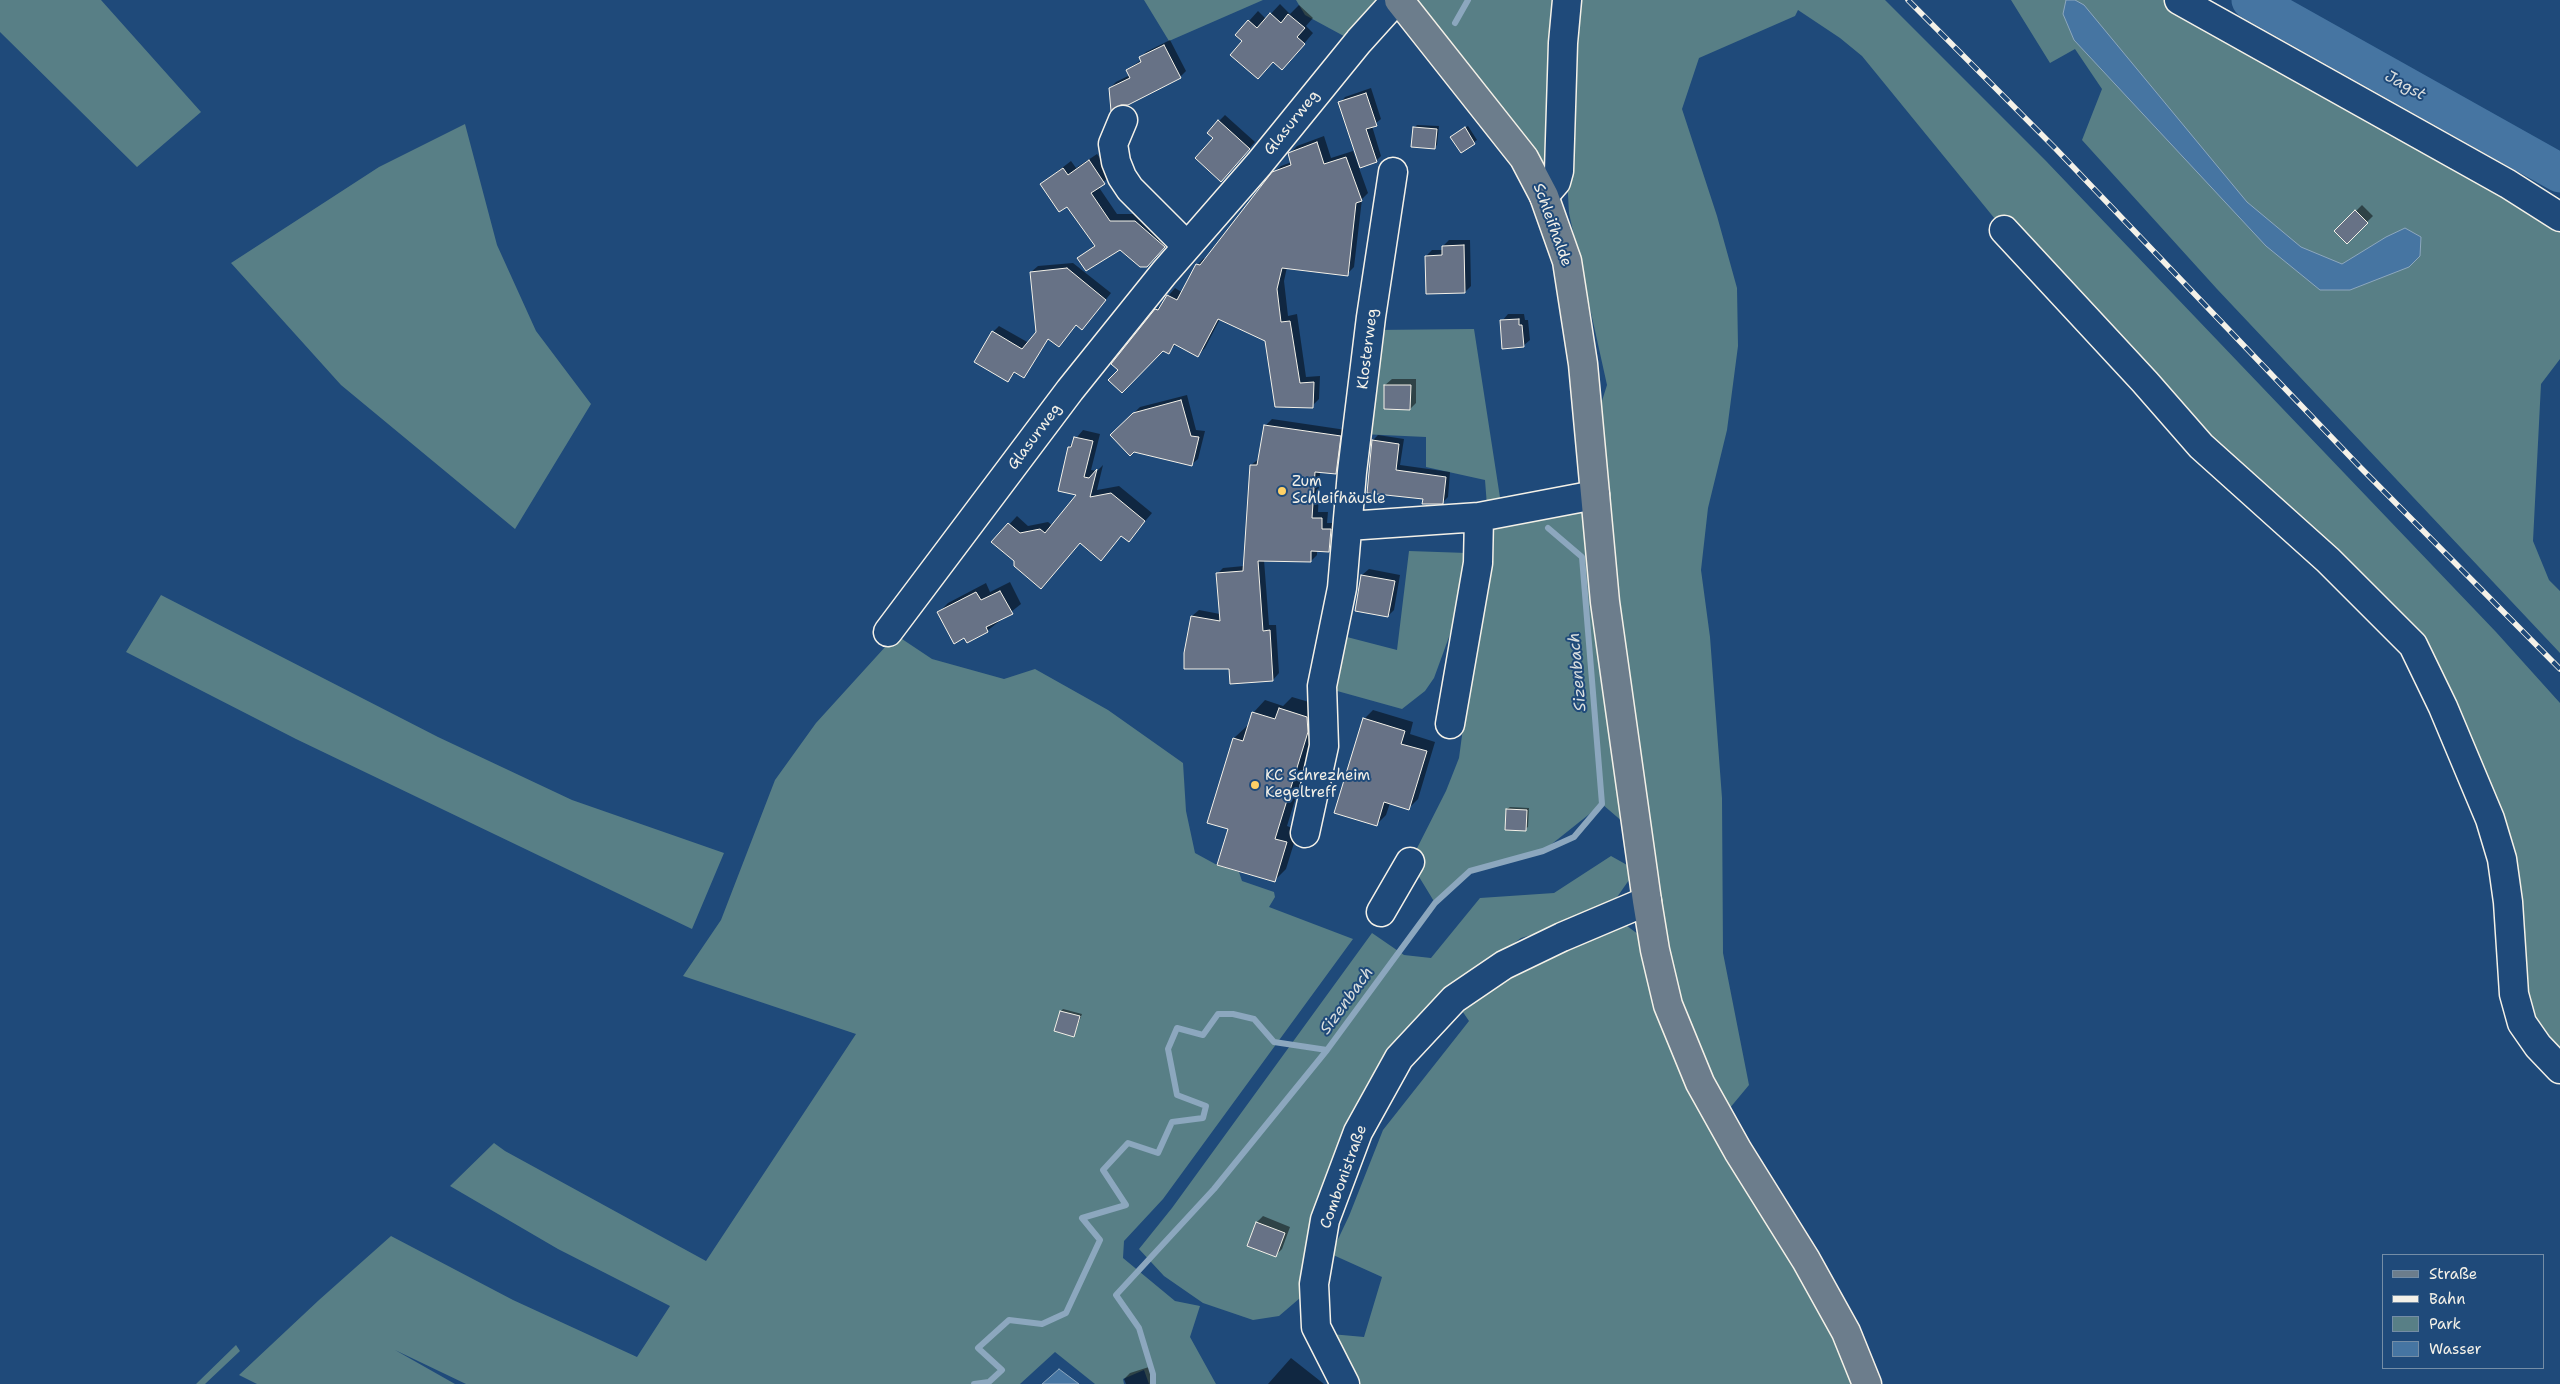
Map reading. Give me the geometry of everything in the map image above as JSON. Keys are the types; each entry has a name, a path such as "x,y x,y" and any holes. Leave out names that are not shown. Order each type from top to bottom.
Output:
{"main road":[{"name":"Schleifhalde","path":"1397,0 1524,158 1544,196 1567,261 1583,364 1606,602 1655,950 1668,1005 1700,1084 1738,1151 1806,1260 1846,1332 1867,1384"}],"street":[{"name":"Glasurweg","path":"888,632 1070,390 1187,246 1259,164 1359,41 1397,0"},
{"path":"1544,196 1556,182 1559,171 1563,44 1567,0"},
{"path":"2178,0 2508,184 2560,217"},
{"path":"1123,120 1113,144 1116,162 1122,176 1130,189 1187,246"},
{"name":"Klosterweg","path":"1305,833 1324,746 1321,706 1322,686 1342,588 1370,327 1393,172"},
{"path":"2004,230 2145,382 2200,446 2328,560 2413,645 2443,707 2490,819 2502,859 2508,902 2514,994 2522,1023 2538,1046 2560,1069"},
{"path":"1348,526 1480,517 1595,495"},
{"path":"1450,724 1478,563 1480,517"},
{"path":"1381,912 1410,862"},
{"name":"Combonistraße","path":"1345,1384 1316,1327 1314,1284 1325,1220 1355,1140 1399,1058 1454,999 1504,965 1562,937 1648,901"}],"green space":[{"path":"0,0 101,0 201,112 137,167 0,32"},
{"path":"1144,0 1263,0 1169,41"},
{"path":"1296,0 1388,0 1353,41 1305,15"},
{"path":"1417,0 1558,0 1551,167 1542,167 1500,104 1452,49"},
{"path":"1567,0 1885,0 2046,161 2496,632 2560,703 2560,1069 2538,1046 2508,902 2413,645 2004,230 1862,56 1840,38 1798,10 1795,16 1699,58 1682,109 1717,216 1737,288 1738,346 1727,430 1708,508 1701,570 1710,637 1722,798 1723,953 1749,1085 1724,1115 1675,1003 1655,900 1596,420 1607,385 1569,213 1566,159"},
{"path":"2011,0 2166,0 2560,224 2560,359 2541,384 2533,541 2549,580 2560,591 2560,653 2217,289 2082,140 2102,89 2075,49 2050,63"},
{"path":"465,124 497,245 536,331 591,404 515,529 341,385 231,263 379,167"},
{"path":"1474,329 1501,504 1487,506 1485,480 1426,467 1426,437 1361,434 1373,330"},
{"path":"1595,495 1638,835 1602,804 1543,851 1470,871 1435,903 1410,862 1446,791 1459,758 1490,525"},
{"path":"1409,551 1467,553 1457,615 1434,678 1425,691 1402,709 1330,689 1343,636 1397,650"},
{"path":"161,595 438,737 572,800 724,853 692,929 296,739 126,652"},
{"path":"896,635 932,659 1004,679 1035,669 1108,710 1183,763 1186,811 1195,853 1217,865 1239,872 1242,881 1274,892 1275,897 1269,907 1353,939 1163,1199 1124,1241 1123,1258 1175,1301 1200,1306 1190,1337 1216,1384 1149,1384 1144,1370 1123,1379 1124,1384 1095,1384 1055,1352 1020,1384 466,1384 395,1350 455,1384 257,1384 239,1375 391,1236 513,1300 637,1357 670,1306 558,1249 450,1186 494,1143 505,1151 706,1261 856,1034 683,976 721,920 775,780 816,723"},
{"path":"1611,856 1636,870 1615,900 1565,925 1521,938 1443,994 1346,1128 1311,1218 1300,1298 1279,1316 1253,1320 1203,1303 1164,1276 1139,1249 1172,1208 1372,933 1404,955 1431,958 1480,898 1554,893"},
{"path":"1623,923 1646,940 1857,1384 1355,1384 1331,1334 1364,1337 1382,1277 1331,1254 1349,1216 1383,1130 1469,1021 1454,999"},
{"path":"236,1345 240,1351 205,1384 196,1384"}],"water":[{"path":"2066,0 2075,0 2084,5 2247,202 2301,247 2342,264 2386,237 2405,228 2421,237 2420,256 2409,267 2350,290 2320,290 2266,246 2074,40 2063,14"},
{"path":"1059,1369 1079,1384 1042,1384"}],"building":[{"path":"1270,13 1281,23 1288,14 1305,28 1297,37 1305,44 1282,70 1273,62 1258,79 1230,55 1242,41 1235,35 1248,20 1257,28"},
{"path":"1164,45 1181,78 1128,105 1121,105 1111,111 1109,88 1130,78 1126,70 1141,62 1139,57"},
{"path":"1366,93 1377,126 1366,129 1377,162 1360,168 1338,102"},
{"path":"1218,120 1250,149 1221,182 1195,158 1213,138 1207,133"},
{"path":"1413,127 1437,129 1435,149 1411,147"},
{"path":"1465,127 1475,144 1461,153 1450,137"},
{"path":"1317,142 1324,164 1346,157 1362,201 1356,203 1348,276 1282,268 1277,289 1281,322 1290,321 1300,383 1314,382 1313,408 1275,407 1265,341 1218,319 1198,357 1174,344 1169,354 1163,351 1122,393 1108,380 1118,370 1111,364 1155,309 1158,310 1167,295 1177,300 1196,264 1200,265 1272,172 1291,165 1288,153"},
{"path":"1089,160 1105,184 1091,193 1110,221 1135,221 1165,247 1147,267 1140,267 1120,250 1086,271 1077,258 1095,246 1067,207 1059,212 1040,184 1063,168 1068,175"},
{"path":"2355,210 2368,223 2347,244 2334,231"},
{"path":"1464,245 1465,293 1426,294 1425,256 1442,255 1442,246"},
{"path":"1067,268 1106,300 1082,330 1076,325 1059,347 1048,339 1024,378 1014,372 1008,382 974,362 992,331 1022,349 1036,332 1030,272"},
{"path":"1519,319 1519,325 1522,325 1524,347 1502,349 1500,320"},
{"path":"1384,385 1411,385 1410,410 1384,409"},
{"path":"1181,400 1191,436 1199,437 1192,466 1134,452 1130,456 1110,435 1133,413"},
{"path":"1264,425 1341,436 1336,474 1315,472 1312,518 1322,518 1322,529 1331,529 1329,552 1311,551 1311,562 1258,561 1263,631 1270,630 1273,681 1230,684 1229,669 1184,669 1184,653 1191,616 1220,621 1216,573 1243,571 1250,465 1257,465"},
{"path":"1074,437 1093,441 1084,477 1089,478 1097,469 1090,497 1111,493 1145,521 1129,542 1121,536 1101,561 1080,543 1041,589 1014,566 1014,561 991,542 1008,523 1020,533 1040,529 1045,533 1076,495 1058,491 1068,447 1071,447"},
{"path":"1372,440 1399,444 1396,470 1446,477 1443,504 1422,504 1423,499 1367,493"},
{"path":"1361,575 1395,581 1388,617 1355,611"},
{"path":"1000,591 1013,614 986,627 988,632 967,643 964,638 954,644 937,612 976,592 981,600"},
{"name":"KC Schrezheim Kegeltreff","path":"1279,708 1307,717 1308,732 1275,839 1287,842 1275,882 1217,865 1228,829 1207,823 1233,738 1243,741 1252,712 1275,719"},
{"path":"1363,718 1405,731 1401,744 1427,751 1409,810 1384,802 1377,826 1334,813"},
{"path":"1506,809 1527,810 1526,831 1505,830"},
{"path":"1060,1011 1080,1016 1074,1037 1054,1031"},
{"path":"1256,1222 1285,1233 1276,1257 1247,1246"}],"waterway":[{"name":"Sizenbach","path":"1455,23 1468,0"},
{"name":"Jagst","path":"2251,0 2560,173"},
{"name":"Sizenbach","path":"974,1384 989,1382 1002,1370 978,1348 1009,1320 1042,1324 1066,1313 1100,1240 1082,1218 1126,1205 1103,1170 1128,1143 1158,1153 1172,1122 1203,1118 1206,1106 1177,1095 1168,1049 1177,1028 1203,1035 1218,1014 1233,1014 1254,1019 1274,1042 1327,1050 1435,903 1470,871 1543,851 1574,837 1602,804 1582,557 1548,528"},
{"path":"1153,1384 1153,1374 1139,1328 1116,1295 1214,1189 1327,1050"}],"railway":[{"path":"1908,0 2055,148 2359,466 2560,669"}],"place":[{"name":"Zum Schleifhäusle","path":"1282,491"},
{"name":"KC Schrezheim Kegeltreff","path":"1255,785"}]}
